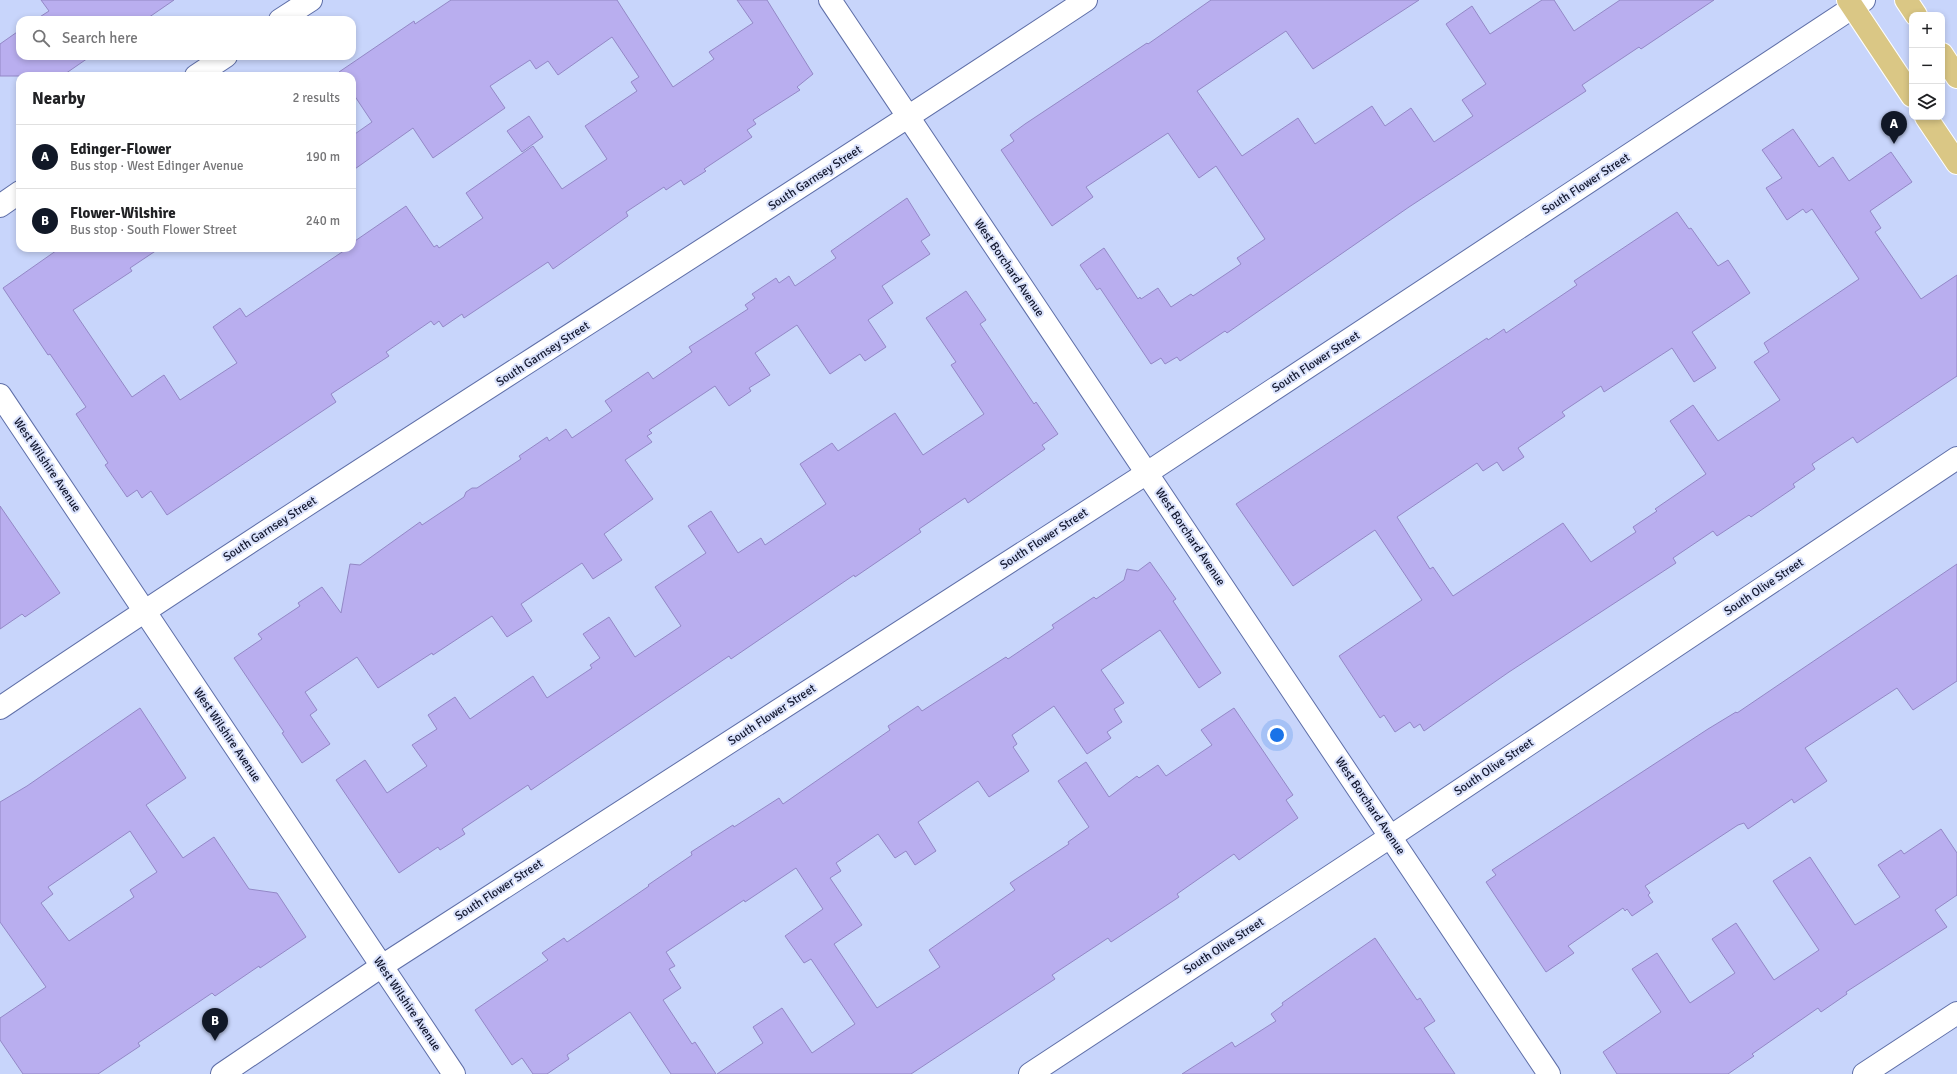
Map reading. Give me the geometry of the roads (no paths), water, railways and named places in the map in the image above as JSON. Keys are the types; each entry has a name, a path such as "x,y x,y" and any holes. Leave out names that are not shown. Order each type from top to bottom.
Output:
{"main road":[{"path":"1906,0 1914,12"},
{"path":"1855,2 1909,91"},
{"path":"1945,59 1957,77"},
{"path":"1928,120 1957,163"}],"street":[{"path":"286,16 310,0"},
{"name":"West Borchard Avenue","path":"830,0 1549,1074"},
{"name":"South Garnsey Street","path":"0,708 144,611 909,117 1086,0"},
{"name":"South Flower Street","path":"222,1074 382,966 1147,474 1855,2"},
{"path":"202,72 220,60"},
{"path":"0,206 16,195"},
{"name":"West Wilshire Avenue","path":"0,395 454,1074"},
{"name":"South Olive Street","path":"1030,1074 1390,837 1957,458"},
{"path":"1864,1074 1957,1013"}],"place":[{"name":"Edinger-Flower","path":"1894,144"},
{"name":"Flower-Wilshire","path":"215,1041"}]}
